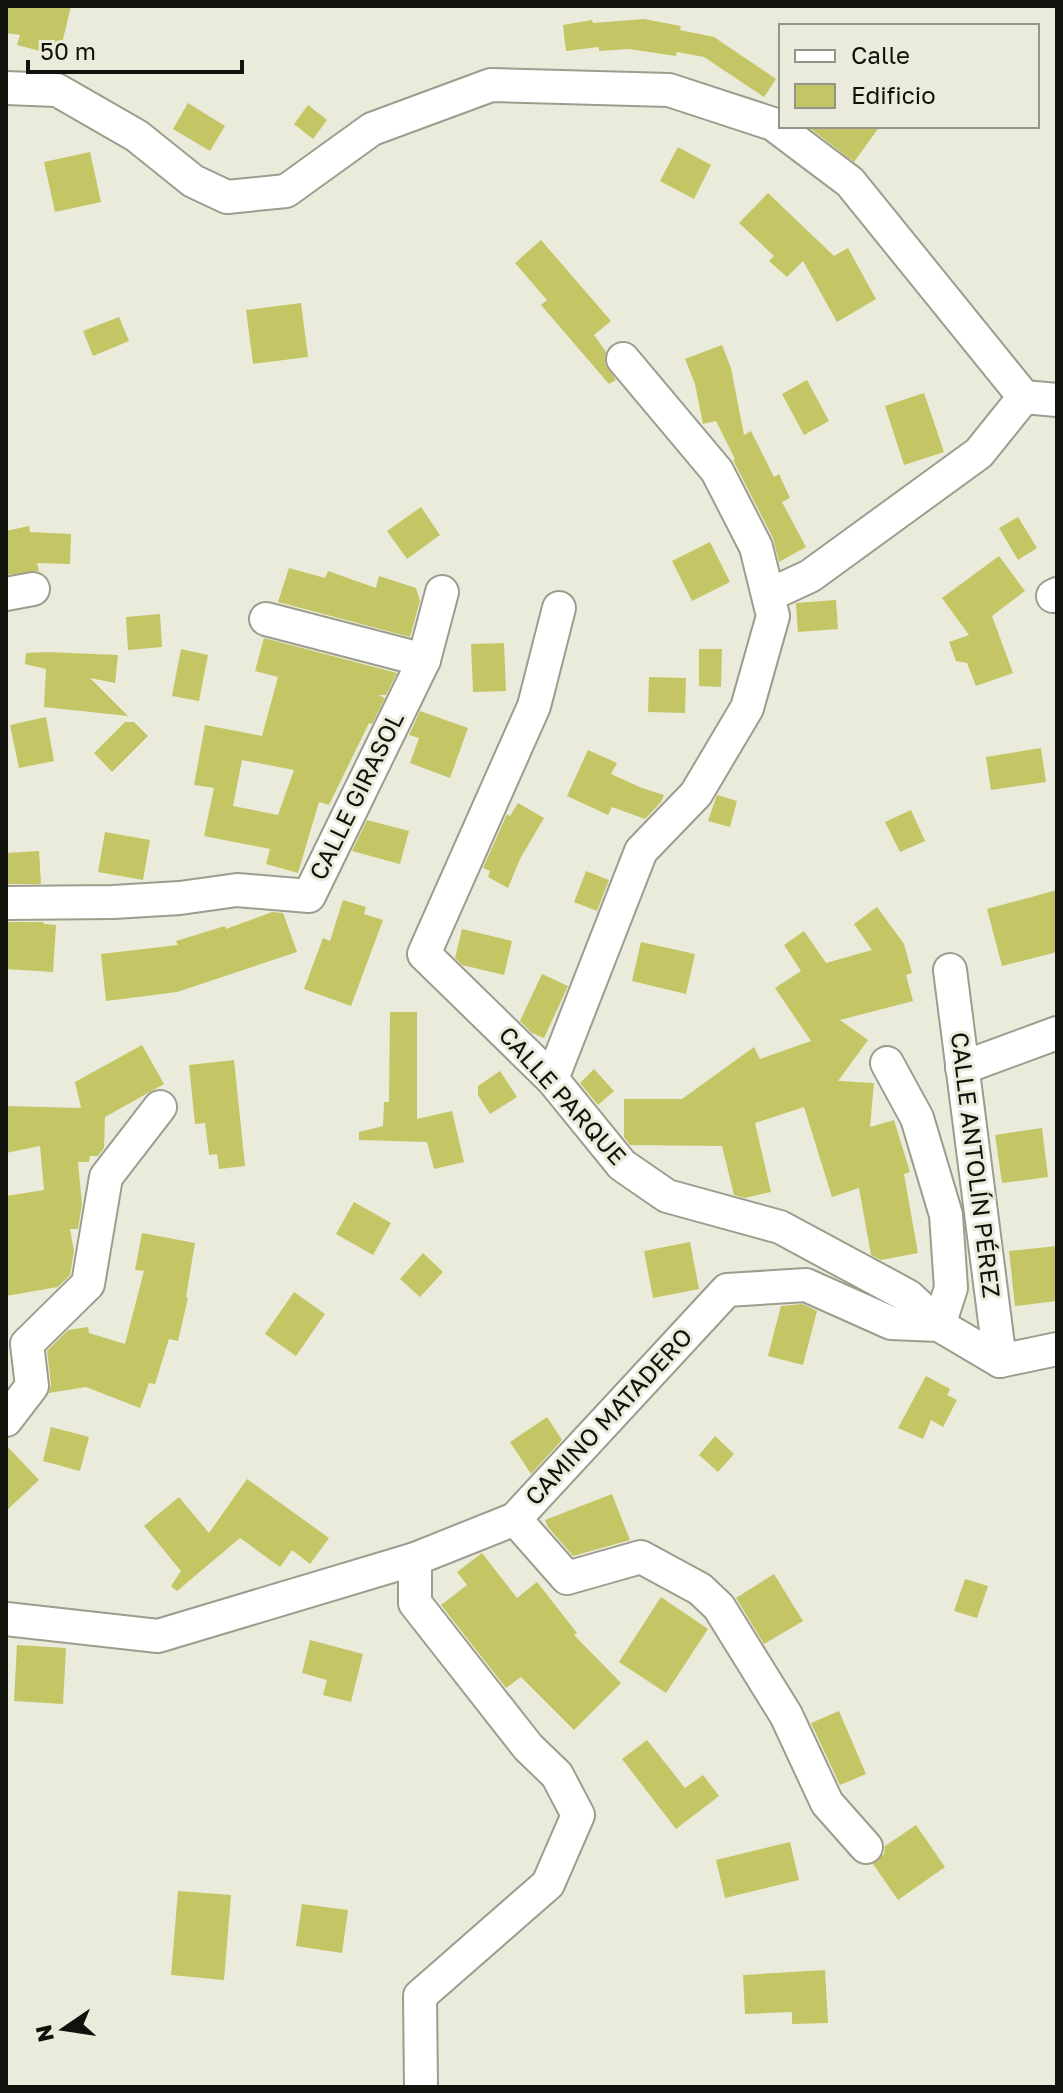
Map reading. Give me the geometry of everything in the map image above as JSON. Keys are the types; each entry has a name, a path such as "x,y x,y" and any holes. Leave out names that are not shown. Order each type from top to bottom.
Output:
{"street":[{"path":"6,88 57,90 137,136 193,181 227,197 286,191 372,129 491,85 669,90 773,124 850,182 1024,397 1057,400"},
{"path":"552,1079 641,851 696,794 747,708 773,616 756,547 717,471 623,359"},
{"path":"769,595 810,576 979,453 1024,397"},
{"name":"CALLE GIRASOL","path":"6,903 113,902 180,898 237,890 309,896 424,660 442,592"},
{"name":"CALLE PARQUE","path":"559,608 534,706 424,954 552,1079 622,1165 667,1196 780,1227 908,1296 939,1325"},
{"path":"266,619 424,660"},
{"name":"CALLE ANTOLÍN PÉREZ","path":"950,970 1000,1361"},
{"path":"962,1068 1057,1033"},
{"path":"887,1063 917,1118 946,1215 951,1288 939,1325"},
{"path":"6,1420 32,1386 27,1344 88,1284 106,1177 160,1107"},
{"name":"CAMINO MATADERO","path":"6,1619 158,1636 415,1559 515,1519 727,1290 806,1285 891,1323 939,1325 1000,1361"},
{"path":"1000,1361 1057,1349"},
{"path":"515,1519 567,1578 641,1557 700,1589 719,1607 753,1659 786,1715 827,1803 866,1847"},
{"path":"415,1559 415,1603 528,1747 557,1775 578,1815 548,1884 420,1996 421,2087"}],"building":[{"path":"6,6 71,6 59,56 17,45 20,35 6,33"},
{"path":"644,19 681,26 680,30 714,37 776,79 764,97 704,57 629,49 599,51 599,47 566,51 563,25 592,20 593,23"},
{"path":"188,103 225,126 210,151 173,129"},
{"path":"308,105 327,120 313,139 294,124"},
{"path":"810,128 879,128 854,162"},
{"path":"678,147 711,165 694,199 660,181"},
{"path":"90,152 101,202 55,212 44,162"},
{"path":"768,193 834,256 848,248 876,299 837,322 803,261 787,277 769,261 774,256 739,223"},
{"path":"541,240 611,321 594,335 606,352 605,363 616,380 609,384 541,305 547,300 515,263"},
{"path":"301,303 308,357 253,364 246,310"},
{"path":"119,317 129,341 93,356 83,331"},
{"path":"722,345 731,368 744,435 751,431 774,477 779,474 790,498 782,502 806,547 779,562 773,538 716,421 703,424 695,384 685,359"},
{"path":"807,380 829,421 804,435 782,394"},
{"path":"924,393 944,452 904,465 885,406"},
{"path":"421,507 440,535 407,559 387,531"},
{"path":"1018,517 1037,548 1018,560 999,528"},
{"path":"29,526 30,532 71,534 70,564 37,563 39,571 6,575 6,531"},
{"path":"710,542 730,582 692,601 672,561"},
{"path":"999,556 1025,591 992,616 1013,673 976,686 967,663 956,661 949,642 969,635 942,598"},
{"path":"289,568 325,578 328,571 376,588 379,576 416,588 420,601 410,637 278,602"},
{"path":"836,600 838,629 798,632 796,603"},
{"path":"160,614 162,647 128,650 126,617"},
{"path":"264,638 397,673 386,695 378,695 385,698 372,724 369,723 329,805 319,802 298,873 266,864 270,849 204,836 214,788 194,785 205,725 262,736 278,677 255,671","holes":["242,760 294,770 278,815 233,806"]},
{"path":"504,643 506,691 473,692 471,644"},
{"path":"181,649 208,655 199,701 172,696"},
{"path":"699,649 722,649 721,687 699,686"},
{"path":"26,653 118,655 115,683 90,678 128,716 44,707 46,669 25,664"},
{"path":"649,677 686,678 685,713 648,712"},
{"path":"420,711 468,728 450,778 410,763 419,738 409,735"},
{"path":"46,717 54,761 19,768 10,725"},
{"path":"125,722 134,722 148,736 112,772 94,753"},
{"path":"1041,748 1046,782 991,790 986,757"},
{"path":"588,750 617,763 611,774 664,795 661,802 645,819 612,807 608,815 567,796"},
{"path":"717,795 737,801 730,827 708,821"},
{"path":"518,803 544,818 520,859 508,888 488,877 490,871 483,868 507,814 510,816"},
{"path":"911,810 925,841 900,852 885,822"},
{"path":"367,820 409,831 400,864 352,851"},
{"path":"105,832 150,840 143,880 98,872"},
{"path":"39,851 41,884 6,884 6,853"},
{"path":"586,871 609,880 597,911 574,902"},
{"path":"1057,890 1057,952 1002,966 987,909"},
{"path":"343,900 366,907 364,914 383,920 351,1006 304,989 323,938 330,941"},
{"path":"877,907 904,944 912,973 906,975 913,1001 840,1020 868,1040 838,1081 874,1083 870,1127 894,1120 910,1172 904,1174 918,1253 881,1260 871,1255 859,1188 832,1197 804,1107 755,1123 771,1192 745,1198 734,1195 722,1146 630,1145 624,1137 624,1099 682,1099 754,1047 760,1059 811,1041 775,988 801,971 784,945 804,931 826,963 872,950 854,924"},
{"path":"272,912 283,913 297,952 177,992 106,1001 101,954 178,945 176,941 225,926 226,929"},
{"path":"6,922 56,925 53,972 6,969"},
{"path":"462,929 512,941 504,975 462,965 455,958"},
{"path":"641,942 695,954 686,994 632,981"},
{"path":"542,974 568,986 544,1038 532,1033 520,1021"},
{"path":"390,1012 417,1012 417,1119 452,1111 464,1162 434,1169 427,1142 359,1140 359,1132 383,1126 384,1102 389,1102"},
{"path":"142,1045 164,1084 105,1117 104,1148 98,1156 90,1156 89,1162 78,1162 82,1204 78,1229 70,1229 74,1251 70,1275 58,1287 6,1296 6,1196 44,1190 40,1146 6,1153 6,1106 81,1108 75,1082"},
{"path":"234,1060 245,1166 219,1169 217,1154 209,1155 205,1123 195,1124 189,1065"},
{"path":"594,1069 614,1091 598,1105 580,1083"},
{"path":"500,1071 517,1097 490,1114 478,1095 478,1086"},
{"path":"1042,1128 1048,1177 1002,1183 995,1135"},
{"path":"354,1202 391,1223 373,1255 336,1234"},
{"path":"142,1233 195,1243 188,1298 178,1341 169,1339 155,1384 149,1383 140,1408 86,1387 49,1393 51,1384 47,1351 68,1330 88,1327 89,1333 125,1344 144,1271 135,1270"},
{"path":"690,1242 699,1289 653,1298 644,1251"},
{"path":"1057,1246 1057,1301 1015,1306 1009,1251"},
{"path":"423,1253 443,1272 420,1297 400,1279"},
{"path":"294,1292 325,1314 296,1356 265,1334"},
{"path":"803,1304 817,1311 803,1365 768,1356 781,1306"},
{"path":"926,1376 950,1389 947,1395 957,1400 943,1427 931,1420 923,1439 898,1428"},
{"path":"547,1417 562,1440 531,1474 510,1442"},
{"path":"51,1427 89,1437 80,1471 43,1461"},
{"path":"715,1436 734,1454 718,1472 699,1455"},
{"path":"6,1445 39,1480 6,1511"},
{"path":"247,1479 329,1538 310,1564 292,1550 280,1567 240,1538 177,1591 171,1586 181,1571 144,1526 179,1497 209,1533"},
{"path":"612,1494 630,1540 573,1556 545,1520"},
{"path":"482,1553 517,1598 537,1582 577,1633 574,1635 621,1683 574,1730 521,1677 506,1688 441,1605 467,1585 457,1572"},
{"path":"774,1574 803,1621 764,1644 736,1598"},
{"path":"965,1579 988,1586 977,1618 954,1611"},
{"path":"661,1597 708,1629 666,1693 619,1662"},
{"path":"310,1640 363,1654 351,1702 323,1695 327,1680 302,1673"},
{"path":"17,1645 66,1648 63,1704 14,1701"},
{"path":"839,1711 866,1774 840,1785 811,1723"},
{"path":"647,1740 685,1788 703,1775 719,1796 676,1829 622,1759"},
{"path":"916,1825 945,1867 898,1900 873,1864 884,1854 885,1846"},
{"path":"790,1842 799,1880 725,1898 716,1860"},
{"path":"178,1891 231,1895 224,1980 171,1975"},
{"path":"302,1904 348,1910 342,1953 296,1946"},
{"path":"825,1970 828,2023 792,2024 792,2012 745,2014 743,1975"}]}
